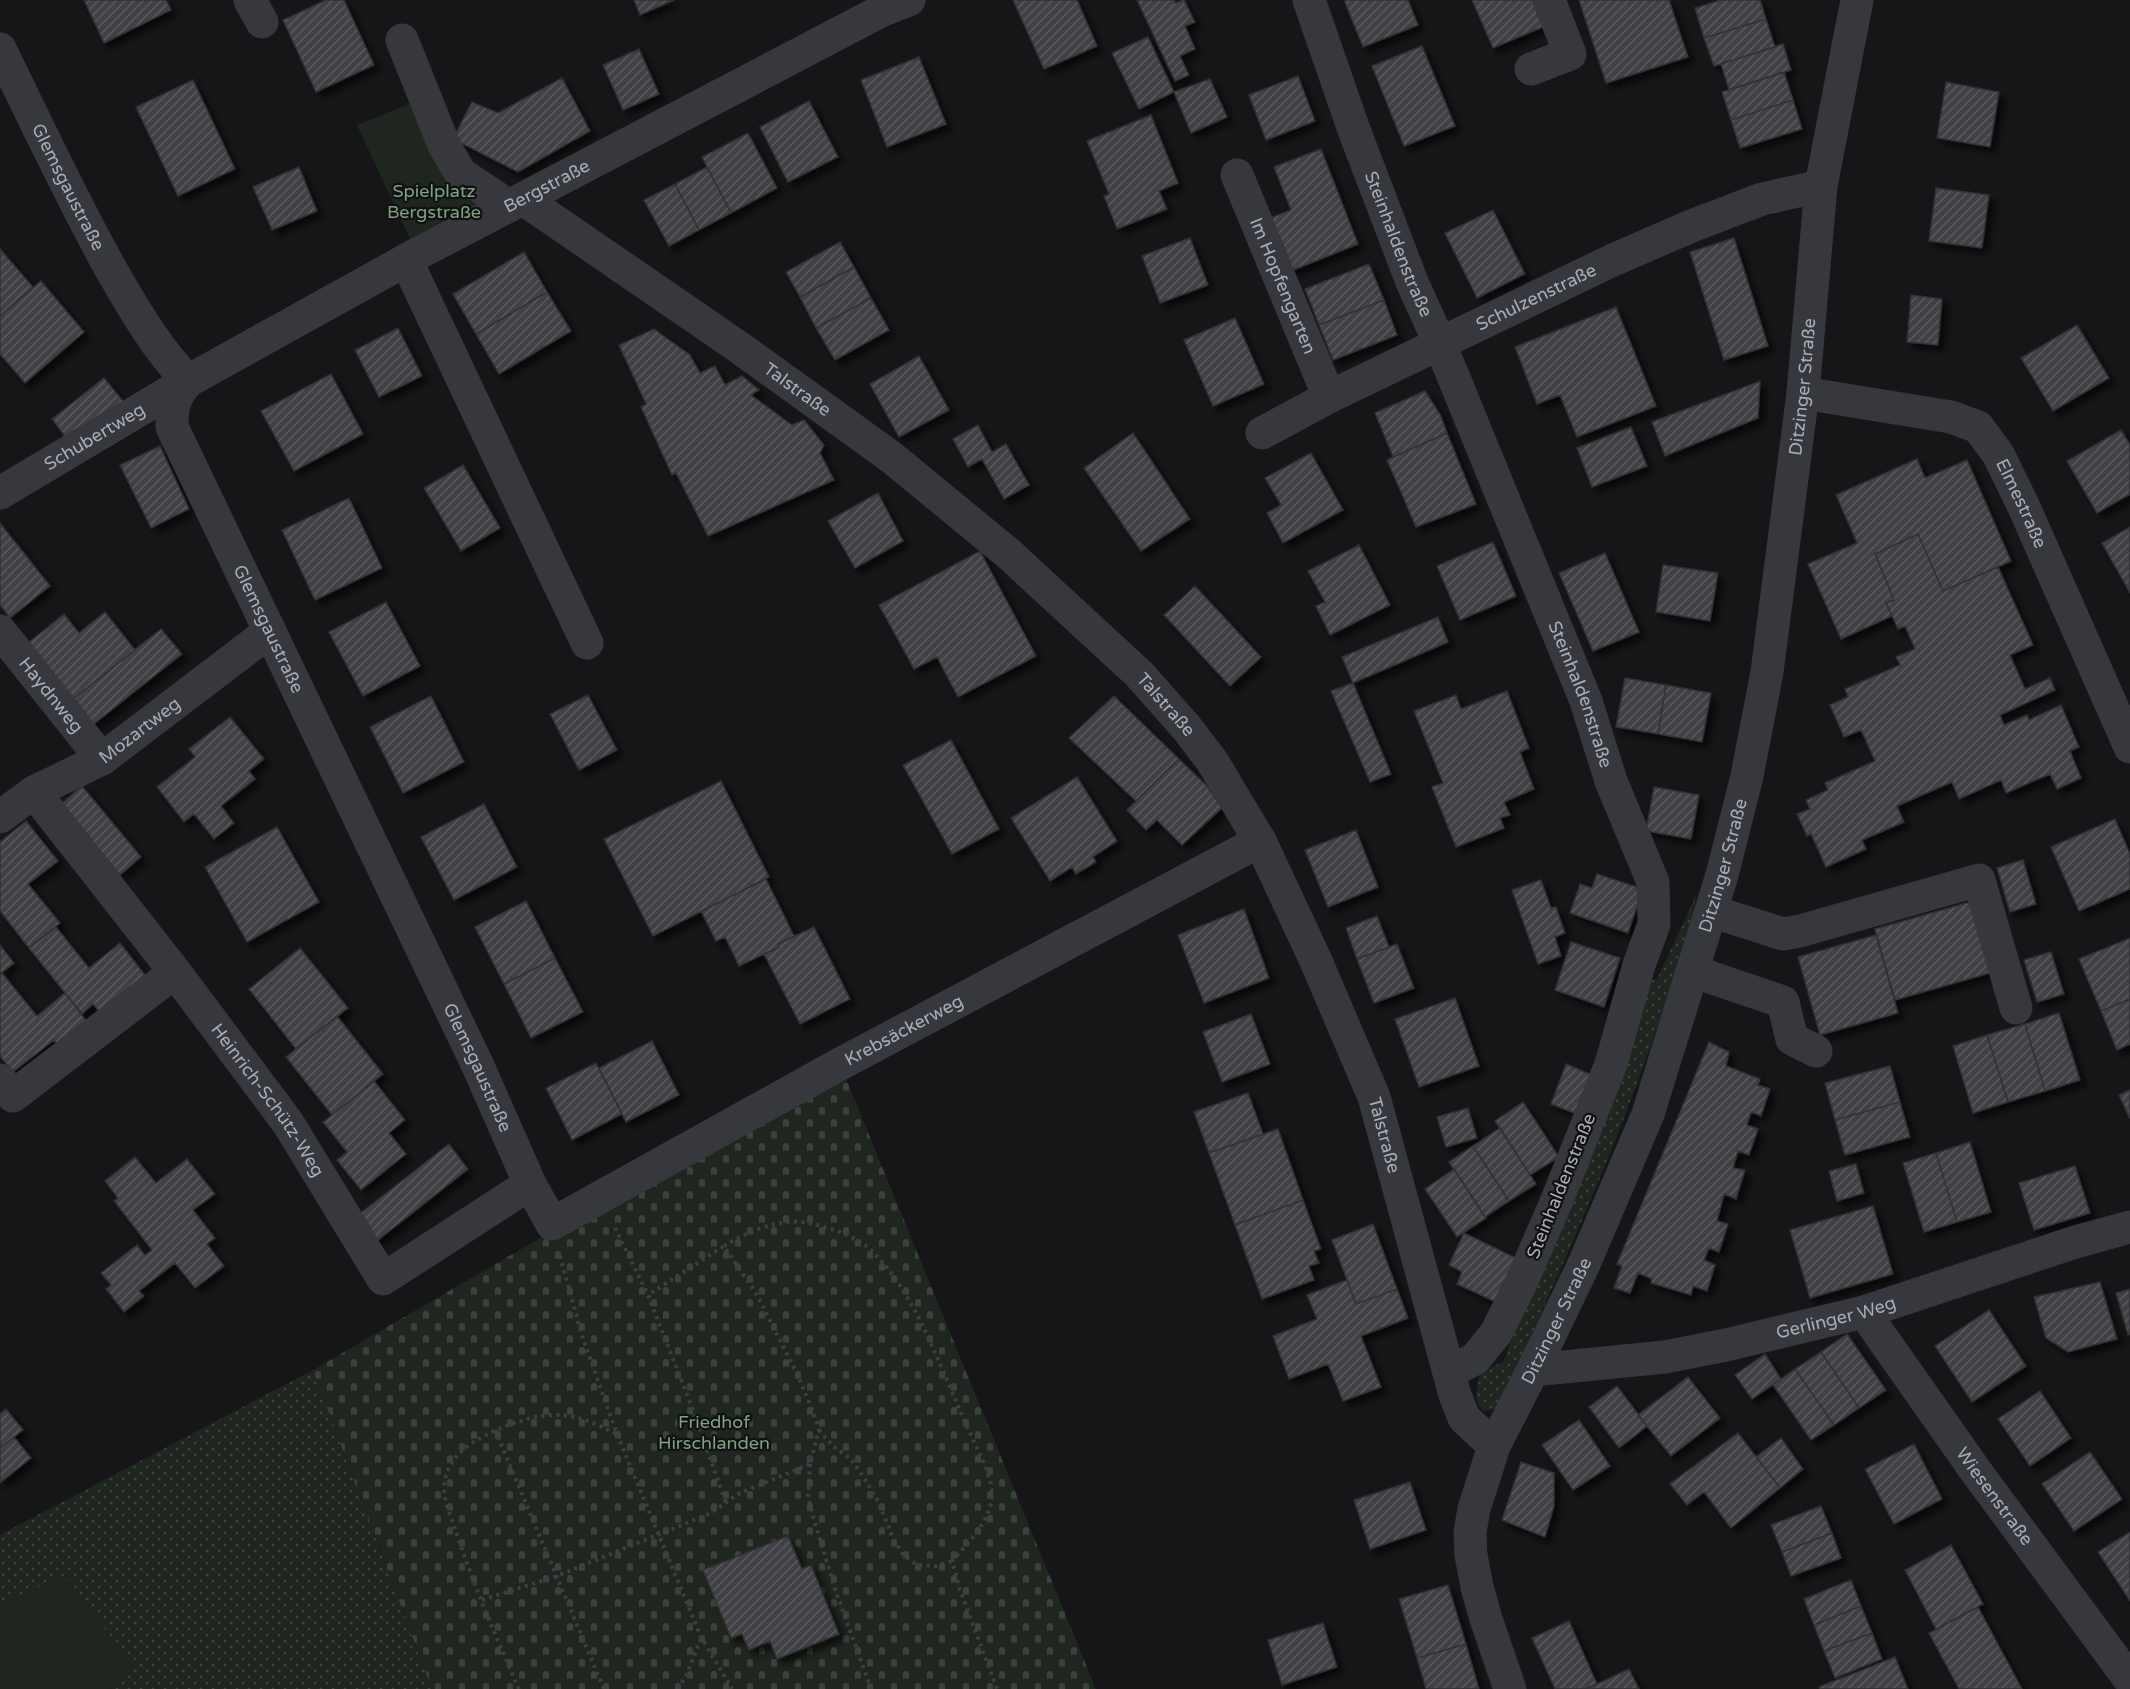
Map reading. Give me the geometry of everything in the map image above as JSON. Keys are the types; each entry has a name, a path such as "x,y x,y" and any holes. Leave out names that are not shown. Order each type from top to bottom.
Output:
{"street":[{"name":"Bergstraße","path":"188,381 406,260 871,17 909,0"},
{"name":"Steinhaldenstraße","path":"1309,0 1354,130 1408,271 1586,701 1611,781 1653,882 1653,924 1611,1064 1557,1200 1521,1283 1496,1333 1476,1359 1449,1372"},
{"path":"1530,69 1570,54 1549,0"},
{"name":"Ditzinger Straße","path":"1510,1689 1477,1587 1471,1555 1470,1532 1474,1509 1494,1446 1584,1264 1648,1114 1711,911 1747,776 1767,672 1803,393 1821,186 1857,0"},
{"name":"Talstraße","path":"402,40 444,145 462,174 516,202 740,348 891,457 1009,554 1139,674 1186,727 1212,761 1260,841 1316,961 1374,1097 1455,1395 1464,1418 1494,1446"},
{"name":"Glemsgaustraße","path":"0,49 94,238 138,315 169,361 188,381 178,393 172,409 171,427 478,1066 530,1184 552,1224"},
{"name":"Im Hopfengarten","path":"1237,175 1329,397"},
{"name":"Schulzenstraße","path":"1262,433 1329,397 1612,260 1762,199 1821,186"},
{"path":"406,260 587,643"},
{"name":"Schubertweg","path":"0,493 188,381"},
{"name":"Elmestraße","path":"1803,393 1951,417 1978,428 1998,454 2023,505 2130,747"},
{"name":"Haydnweg","path":"0,631 102,759"},
{"name":"Mozartweg","path":"0,817 34,792 102,759 270,631"},
{"name":"Heinrich-Schütz-Weg","path":"34,792 175,972 288,1123 383,1279 530,1184"},
{"name":"Krebsäckerweg","path":"552,1224 840,1064 1260,841"},
{"path":"1711,911 1783,934 1979,879 2016,1008"},
{"path":"1692,971 1784,1002 1792,1039 1816,1051"},
{"path":"0,1080 13,1096 175,972"},
{"name":"Gerlinger Weg","path":"1533,1370 1665,1357 1864,1312 2130,1227"},
{"name":"Wiesenstraße","path":"1864,1312 1975,1470 2130,1680"}],"path":[{"path":"599,1197 648,1295 726,1503"},
{"path":"648,1295 724,1245 749,1232 789,1221 829,1228 852,1236 866,1246 896,1280 929,1338 986,1468 992,1489 991,1503 982,1524 952,1562 936,1566 917,1565 904,1556 893,1538 878,1501 862,1475 851,1459 834,1447 819,1430 798,1376 780,1339 757,1295 724,1245"},
{"path":"552,1224 582,1336 617,1434 701,1637 732,1689"},
{"path":"519,1689 459,1541 444,1488 448,1472 457,1454 466,1446 495,1430 543,1415 569,1414 586,1419 617,1434"},
{"path":"495,1430 604,1689"},
{"path":"819,1430 810,1464 808,1495 835,1590 871,1689"},
{"path":"482,1600 557,1576 711,1513 740,1493 810,1464"},
{"path":"952,1562 960,1590 997,1689"},
{"path":"678,1689 687,1674 701,1637"}],"green space":[{"name":"Spielplatz Bergstraße","path":"421,99 484,218 417,254 357,125"},
{"path":"1697,893 1661,1015 1605,1164 1499,1408 1484,1411 1477,1398 1480,1374 1504,1361 1525,1298 1647,982 1657,979"},
{"name":"Friedhof Hirschlanden","path":"840,1064 1096,1689 432,1689 313,1370"},
{"path":"313,1370 432,1689 110,1689 134,1669 65,1575 0,1605 0,1535"},
{"path":"65,1575 134,1669 110,1689 0,1689 0,1605"}],"building":[{"path":"84,0 166,0 171,10 104,43"},
{"path":"326,0 344,0 374,65 316,92 283,20"},
{"path":"634,0 674,0 640,15"},
{"path":"1013,0 1077,0 1097,46 1044,69"},
{"path":"1137,0 1174,0 1175,3 1184,0 1195,22 1185,26 1195,49 1180,56 1189,75 1175,81"},
{"path":"1344,0 1408,0 1418,25 1363,47"},
{"path":"1472,0 1540,0 1550,24 1493,48"},
{"path":"1579,0 1669,0 1688,57 1606,83"},
{"path":"1721,0 1760,0 1766,19 1704,38 1695,8"},
{"path":"1766,19 1775,47 1714,66 1704,38"},
{"path":"1148,37 1174,92 1139,109 1112,53"},
{"path":"1783,44 1791,70 1729,90 1721,64"},
{"path":"1422,46 1455,126 1404,146 1372,66"},
{"path":"639,49 659,94 623,110 603,65"},
{"path":"919,57 946,124 887,147 861,80"},
{"path":"1784,72 1793,100 1731,120 1722,92"},
{"path":"1298,76 1315,121 1266,140 1249,95"},
{"path":"562,78 590,131 518,172 453,139 472,102 498,113"},
{"path":"1210,79 1227,117 1191,133 1174,92"},
{"path":"193,80 235,169 178,196 136,107"},
{"path":"1946,82 1999,92 1990,147 1937,138"},
{"path":"1793,100 1802,129 1740,148 1731,120"},
{"path":"809,101 838,157 788,182 760,127"},
{"path":"1151,115 1178,183 1159,191 1167,209 1117,229 1104,196 1109,194 1087,141"},
{"path":"748,133 777,188 731,213 702,157"},
{"path":"1321,149 1358,244 1286,273 1265,220 1291,210 1274,167"},
{"path":"299,167 317,211 272,230 253,187"},
{"path":"707,167 731,213 699,230 675,184"},
{"path":"675,184 699,230 669,246 644,200"},
{"path":"1936,188 1989,195 1982,248 1929,241"},
{"path":"1493,210 1525,274 1477,298 1445,233"},
{"path":"1190,238 1208,285 1160,303 1142,256"},
{"path":"1734,238 1768,346 1724,360 1690,252"},
{"path":"840,242 854,267 800,297 786,272"},
{"path":"0,249 33,287 0,316"},
{"path":"524,252 547,292 476,334 453,294"},
{"path":"1369,264 1384,300 1319,325 1305,289"},
{"path":"854,267 871,298 816,328 800,297"},
{"path":"41,281 84,332 25,383 0,354 0,316"},
{"path":"547,292 571,331 499,374 476,334"},
{"path":"1911,295 1942,299 1938,345 1907,342"},
{"path":"871,298 889,330 835,360 816,328"},
{"path":"1384,300 1397,335 1333,360 1319,325"},
{"path":"1616,307 1656,406 1577,437 1560,395 1537,404 1515,347"},
{"path":"1235,318 1264,384 1213,406 1184,340"},
{"path":"2077,325 2109,378 2053,411 2021,358"},
{"path":"398,328 422,376 379,397 355,350"},
{"path":"654,329 690,355 700,373 715,366 725,385 742,376 759,390 751,395 792,425 804,420 824,445 820,453 834,480 708,536 676,473 672,475 641,407 646,404 619,345"},
{"path":"919,356 949,410 899,437 870,384"},
{"path":"331,374 363,434 294,471 261,411"},
{"path":"104,378 123,401 70,443 52,419"},
{"path":"1760,381 1758,418 1665,456 1652,422"},
{"path":"1425,391 1441,416 1447,433 1393,457 1375,413"},
{"path":"978,425 992,452 1006,444 1029,485 1004,499 982,459 968,467 953,439"},
{"path":"1631,427 1647,466 1592,487 1577,448"},
{"path":"2121,430 2130,445 2130,494 2097,513 2067,461"},
{"path":"1133,433 1190,519 1141,551 1084,468"},
{"path":"1447,433 1476,504 1416,527 1387,460"},
{"path":"160,446 189,509 151,528 120,465"},
{"path":"1311,453 1343,510 1283,543 1267,513 1281,505 1265,478"},
{"path":"1917,459 1925,478 1967,460 2011,561 1943,591 1918,534 1875,554 1894,600 1886,603 1892,616 1841,639 1808,564 1857,543 1836,495"},
{"path":"463,465 500,528 461,551 424,488"},
{"path":"878,493 903,541 855,568 828,521"},
{"path":"349,498 382,568 315,600 282,530"},
{"path":"0,523 50,586 10,618 0,605"},
{"path":"2130,527 2130,593 2102,543"},
{"path":"1918,534 1943,591 1998,567 2033,645 2010,655 2025,689 2050,678 2055,690 2000,715 2004,725 2027,715 2029,720 2061,705 2079,747 2070,751 2081,778 2057,789 2050,774 2006,793 2001,780 1959,799 1952,782 1897,806 1904,822 1862,840 1866,849 1826,867 1811,834 1807,836 1797,814 1810,809 1806,800 1828,790 1825,783 1875,761 1861,730 1844,737 1830,705 1848,697 1845,689 1900,665 1896,657 1915,649 1905,626 1898,629 1886,603 1894,600 1875,554"},
{"path":"1493,542 1516,596 1460,620 1437,566"},
{"path":"1359,545 1390,605 1330,635 1316,606 1325,602 1308,571"},
{"path":"980,551 1036,656 958,697 937,657 914,669 879,605"},
{"path":"1605,553 1639,632 1593,651 1559,573"},
{"path":"1663,565 1718,573 1710,621 1656,612"},
{"path":"1195,586 1261,657 1230,686 1164,615"},
{"path":"386,602 420,666 363,696 329,632"},
{"path":"105,612 135,650 72,700 28,643 64,614 79,633"},
{"path":"1438,617 1448,642 1353,683 1342,657"},
{"path":"161,629 182,654 90,727 72,700"},
{"path":"1625,678 1666,685 1658,734 1616,727"},
{"path":"1353,683 1391,774 1370,782 1331,691"},
{"path":"1666,685 1711,693 1702,742 1658,734"},
{"path":"1507,691 1529,748 1520,752 1534,789 1504,802 1510,815 1500,818 1504,828 1456,847 1432,787 1443,783 1414,711 1456,695 1461,709"},
{"path":"588,695 617,750 579,770 550,714"},
{"path":"431,696 464,762 403,793 370,727"},
{"path":"1114,696 1179,759 1136,801 1069,738"},
{"path":"230,717 264,759 249,771 255,779 221,806 234,823 214,839 194,814 184,822 157,787 195,757 189,749"},
{"path":"951,740 999,829 952,854 903,765"},
{"path":"1179,759 1207,786 1222,808 1182,845 1157,820 1146,830 1127,810"},
{"path":"1077,777 1117,841 1093,857 1096,862 1076,874 1072,867 1050,881 1011,818"},
{"path":"721,781 769,877 653,936 604,839"},
{"path":"82,786 141,857 120,875 61,804"},
{"path":"1654,787 1699,795 1691,839 1646,831"},
{"path":"484,804 517,867 454,900 421,837"},
{"path":"2115,819 2130,854 2130,889 2079,911 2051,847"},
{"path":"26,821 58,861 28,884 60,923 29,948 0,911 0,842"},
{"path":"277,827 319,902 247,942 205,867"},
{"path":"1356,830 1378,887 1328,907 1305,850"},
{"path":"2023,860 2036,904 2010,912 1997,868"},
{"path":"1597,874 1643,889 1628,933 1570,913 1580,884 1592,888"},
{"path":"766,879 794,936 778,944 779,947 739,966 725,937 716,941 701,911"},
{"path":"1541,880 1551,908 1556,907 1565,933 1555,937 1561,956 1538,964 1512,890"},
{"path":"526,901 555,958 504,984 475,927"},
{"path":"1970,902 1990,973 1895,1000 1875,929"},
{"path":"1244,909 1269,978 1204,1003 1178,935"},
{"path":"1377,916 1389,947 1357,959 1346,928"},
{"path":"56,927 89,968 120,943 149,980 104,1017 93,1004 82,1014 29,948"},
{"path":"814,927 850,999 800,1024 764,954 779,947 778,944"},
{"path":"1876,935 1898,1013 1820,1035 1798,957"},
{"path":"2130,938 2130,999 2101,1011 2079,959"},
{"path":"1571,942 1620,958 1604,1007 1555,990"},
{"path":"1397,944 1414,988 1374,1003 1357,959"},
{"path":"0,945 14,963 0,974"},
{"path":"300,948 348,1008 296,1049 249,989"},
{"path":"2051,952 2064,994 2037,1002 2024,960"},
{"path":"555,958 583,1012 531,1038 504,984"},
{"path":"2,973 37,1016 65,993 91,1027 62,1050 54,1040 13,1072 0,1056 0,974"},
{"path":"1455,998 1479,1066 1419,1087 1395,1019"},
{"path":"2130,999 2130,1044 2117,1050 2101,1011"},
{"path":"2059,1013 2080,1080 2045,1091 2025,1024"},
{"path":"1251,1014 1270,1064 1222,1082 1203,1032"},
{"path":"337,1016 383,1074 332,1115 286,1057"},
{"path":"2025,1024 2045,1091 2008,1102 1987,1035"},
{"path":"1987,1035 2008,1102 1973,1113 1953,1046"},
{"path":"652,1041 679,1095 626,1122 599,1068"},
{"path":"1709,1042 1729,1052 1726,1066 1760,1079 1758,1085 1770,1089 1761,1116 1751,1112 1747,1125 1758,1129 1749,1155 1738,1151 1733,1168 1745,1170 1736,1199 1724,1194 1717,1221 1728,1224 1719,1252 1709,1248 1704,1260 1715,1265 1707,1291 1693,1286 1691,1295 1651,1283 1652,1279 1638,1273 1630,1293 1614,1288 1622,1266 1617,1264"},
{"path":"596,1063 622,1114 572,1140 546,1088"},
{"path":"1566,1064 1599,1078 1585,1117 1551,1104"},
{"path":"1890,1066 1900,1102 1835,1120 1825,1083"},
{"path":"374,1081 405,1120 389,1133 406,1154 361,1190 337,1160 347,1152 323,1122"},
{"path":"2130,1090 2130,1119 2119,1095"},
{"path":"1248,1093 1263,1134 1209,1153 1194,1112"},
{"path":"1523,1102 1559,1157 1530,1175 1495,1121"},
{"path":"1900,1102 1910,1137 1845,1155 1835,1120"},
{"path":"1468,1108 1477,1138 1446,1147 1437,1117"},
{"path":"1500,1128 1536,1184 1509,1201 1473,1146"},
{"path":"1278,1129 1303,1200 1235,1225 1209,1153"},
{"path":"1970,1142 1991,1212 1957,1222 1936,1153"},
{"path":"449,1144 468,1169 373,1244 353,1219"},
{"path":"1473,1146 1509,1201 1485,1217 1449,1162"},
{"path":"1936,1153 1957,1222 1924,1232 1903,1163"},
{"path":"135,1157 156,1183 187,1159 215,1194 193,1210 215,1238 207,1244 224,1266 195,1288 175,1263 139,1291 144,1296 124,1312 106,1289 111,1285 101,1273 137,1245 145,1255 152,1250 114,1201 118,1198 105,1181"},
{"path":"1856,1164 1864,1193 1837,1201 1829,1171"},
{"path":"2075,1166 2090,1213 2034,1230 2019,1183"},
{"path":"1454,1169 1486,1218 1457,1237 1425,1189"},
{"path":"1303,1200 1321,1249 1314,1251 1319,1263 1309,1266 1314,1280 1262,1299 1235,1225"},
{"path":"1873,1206 1893,1274 1810,1298 1790,1230"},
{"path":"1373,1224 1397,1289 1356,1304 1332,1240"},
{"path":"1464,1233 1520,1260 1500,1304 1457,1284 1462,1272 1449,1265"},
{"path":"1347,1280 1356,1304 1397,1289 1408,1318 1361,1336 1381,1387 1343,1401 1328,1364 1289,1379 1273,1336 1317,1319 1307,1295"},
{"path":"2100,1282 2117,1339 2068,1352 2046,1338 2034,1297"},
{"path":"2130,1289 2130,1334 2128,1335 2116,1293"},
{"path":"1989,1310 2026,1366 1972,1402 1935,1346"},
{"path":"1847,1334 1886,1390 1859,1408 1821,1352"},
{"path":"1821,1352 1859,1408 1834,1425 1795,1369"},
{"path":"1765,1354 1781,1379 1752,1399 1735,1375"},
{"path":"1795,1369 1834,1425 1811,1440 1773,1385"},
{"path":"1688,1377 1720,1418 1671,1456 1638,1415"},
{"path":"1617,1386 1647,1426 1619,1448 1589,1407"},
{"path":"2040,1391 2071,1438 2030,1466 1998,1419"},
{"path":"6,1409 23,1430 0,1448 0,1414"},
{"path":"1579,1420 1610,1466 1573,1490 1542,1445"},
{"path":"1738,1433 1780,1488 1731,1528 1704,1492 1687,1505 1670,1484"},
{"path":"14,1437 31,1458 0,1483 0,1448"},
{"path":"1781,1438 1803,1469 1780,1488 1756,1457"},
{"path":"1914,1444 1942,1499 1894,1524 1865,1469"},
{"path":"2090,1452 2122,1499 2074,1531 2042,1484"},
{"path":"1521,1462 1554,1473 1554,1506 1545,1537 1502,1520"},
{"path":"1410,1482 1426,1530 1370,1549 1354,1500"},
{"path":"1821,1506 1832,1533 1782,1552 1771,1525"},
{"path":"2130,1532 2130,1601 2098,1552"},
{"path":"1832,1533 1841,1558 1791,1576 1782,1552"},
{"path":"788,1536 802,1569 811,1565 839,1634 777,1659 770,1641 749,1650 742,1634 731,1638 703,1570"},
{"path":"1951,1545 1983,1604 1936,1629 1905,1570"},
{"path":"1851,1580 1861,1606 1814,1625 1804,1599"},
{"path":"1448,1585 1466,1644 1417,1658 1399,1599"},
{"path":"1861,1606 1872,1633 1824,1651 1814,1625"},
{"path":"1978,1607 2022,1689 1959,1689 1929,1633"},
{"path":"1569,1621 1597,1684 1585,1689 1555,1689 1532,1638"},
{"path":"1323,1623 1337,1667 1282,1685 1268,1640"},
{"path":"1872,1633 1882,1659 1835,1678 1824,1651"},
{"path":"1466,1644 1479,1689 1426,1689 1417,1658"},
{"path":"1895,1657 1908,1689 1820,1689 1819,1687"},
{"path":"1629,1669 1639,1689 1585,1689 1597,1684"}]}
